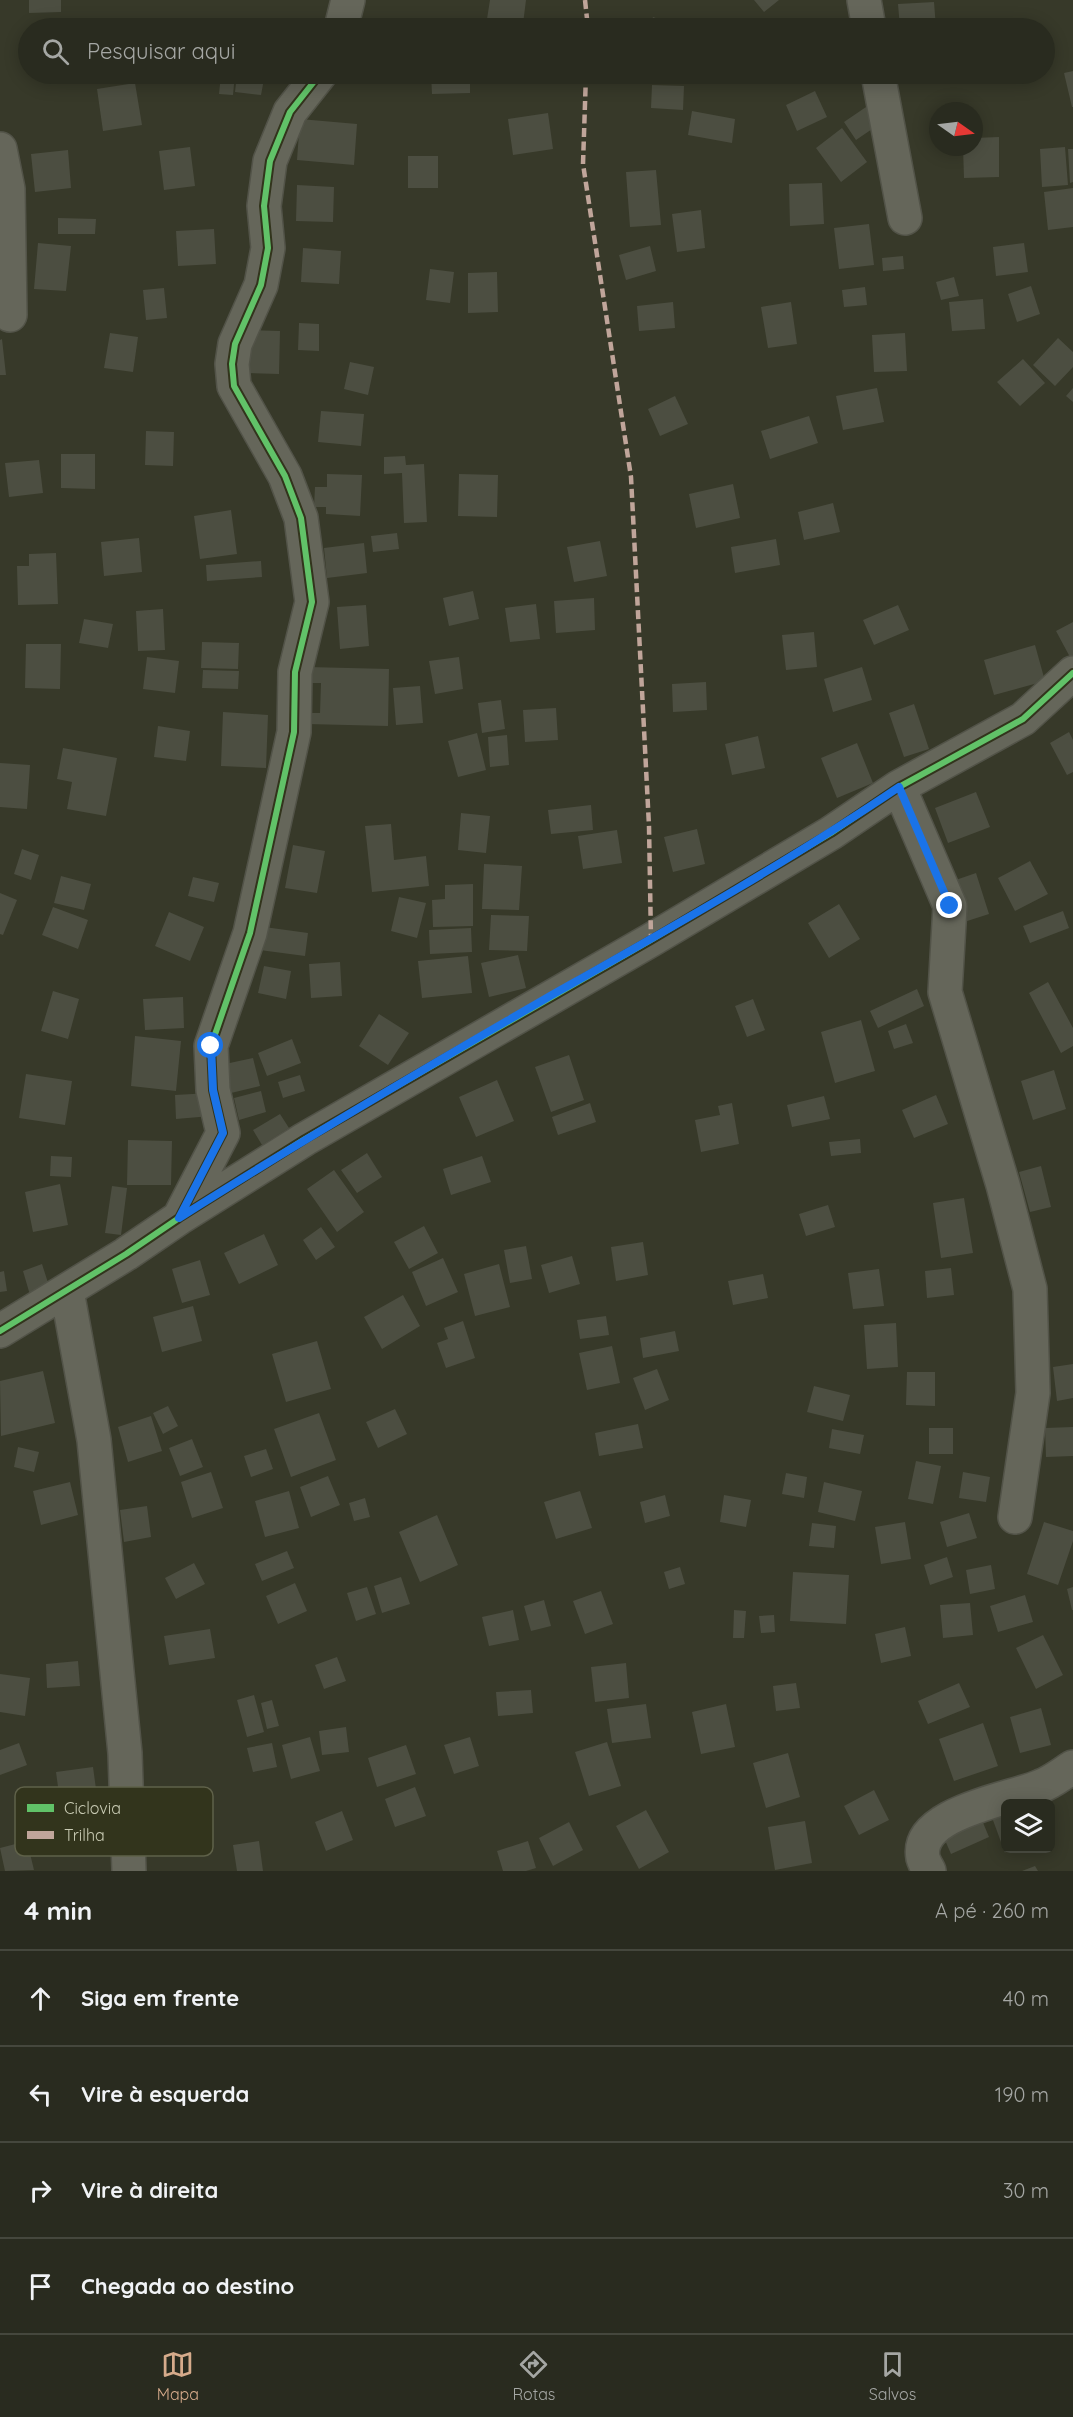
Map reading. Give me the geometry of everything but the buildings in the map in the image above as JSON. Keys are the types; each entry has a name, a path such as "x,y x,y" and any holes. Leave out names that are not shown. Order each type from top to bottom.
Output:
{"street":[{"path":"344,18 348,0"},
{"path":"864,0 867,18"},
{"path":"179,1218 223,1133 213,1090 211,1046 250,933 294,732 295,672 312,602 301,518 285,476 234,386 232,364 234,344 261,285 268,248 264,206 270,161 290,112 312,84"},
{"path":"880,84 905,218"},
{"path":"0,148 8,189 10,315"},
{"path":"0,1331 306,1139 651,940 831,833 899,787 1023,719 1073,673"},
{"path":"899,787 950,906 945,992 1003,1185 1030,1289 1033,1393 1015,1517"},
{"path":"67,1291 94,1440 125,1753 126,1787"},
{"path":"929,1871 922,1857 926,1841 934,1827 983,1803 1042,1786 1073,1767"},
{"path":"128,1856 129,1871"}],"marked path":[{"path":"585,0 587,18"},
{"path":"586,84 583,164 631,477 649,826 651,940"}],"cycle path":[{"path":"179,1218 223,1133 213,1090 211,1046 250,933 294,732 295,672 312,602 301,518 285,476 234,386 232,364 235,344 261,285 268,248 264,206 270,161 290,112 312,84"},
{"path":"0,1331 126,1254 305,1139 651,940 831,833 899,787 1023,719 1073,673"}],"route":[{"path":"211,1046 213,1090 223,1133 179,1218 306,1139 651,940 831,833 899,787 950,906"}]}
